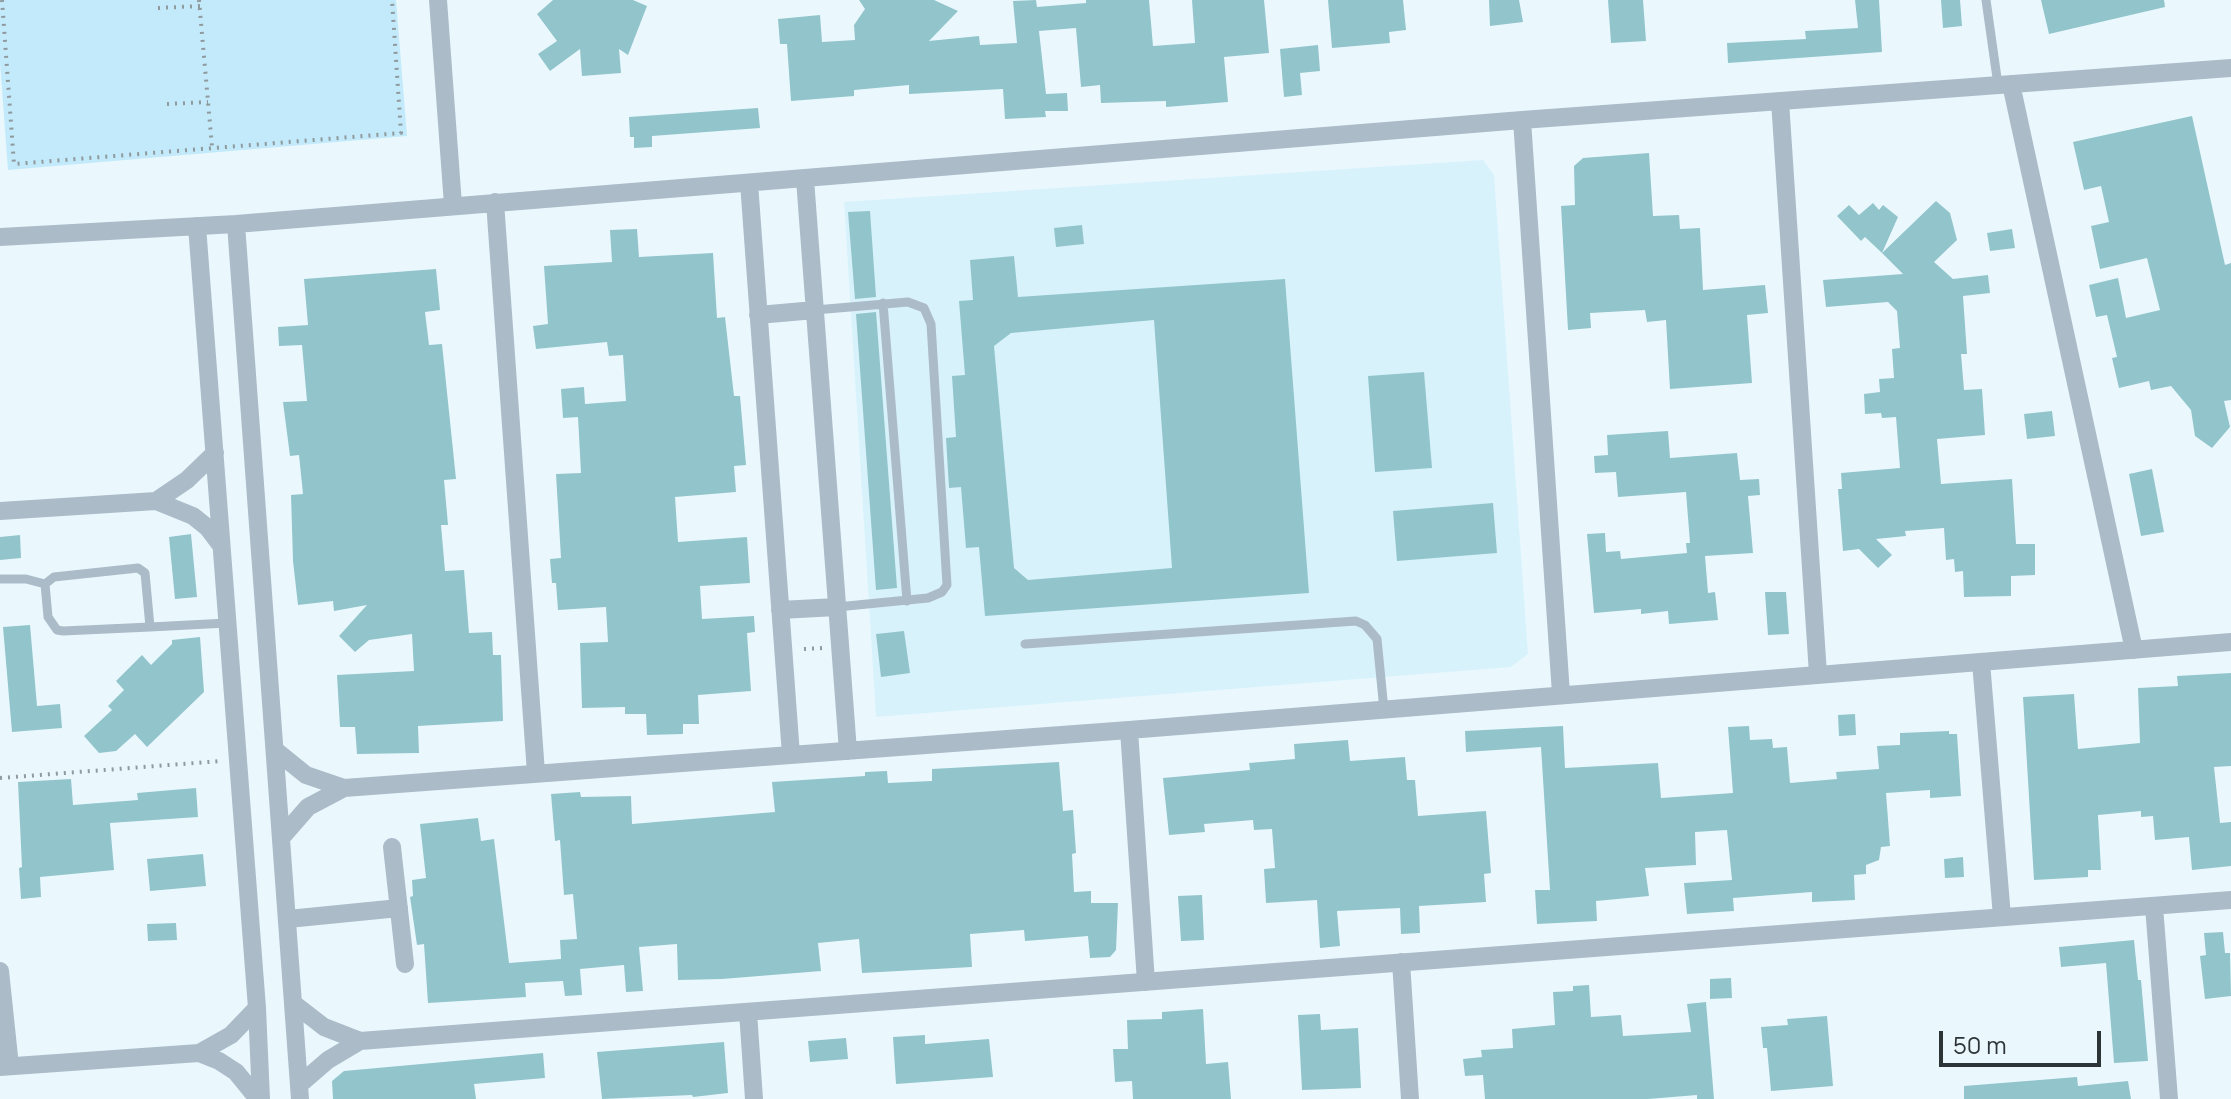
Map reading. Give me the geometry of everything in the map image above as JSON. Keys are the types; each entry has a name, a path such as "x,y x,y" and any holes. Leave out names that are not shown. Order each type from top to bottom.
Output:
{"street":[{"path":"438,0 453,205"},
{"path":"0,237 236,224 1522,120 2231,68"},
{"path":"2005,84 2134,650"},
{"path":"1780,101 1818,674"},
{"path":"1522,120 1561,694"},
{"path":"805,179 848,751"},
{"path":"749,183 791,755"},
{"path":"495,202 536,773"},
{"path":"236,224 299,1092"},
{"path":"197,226 257,1008 260,1099"},
{"path":"758,315 815,310"},
{"path":"156,501 187,480 215,453"},
{"path":"0,511 156,501 193,516 208,528 220,544"},
{"path":"780,610 837,607"},
{"path":"275,750 306,775 344,788 1129,730 2231,642"},
{"path":"1981,662 2002,917"},
{"path":"1129,730 1146,982"},
{"path":"281,838 308,807 344,788"},
{"path":"392,847 405,964"},
{"path":"293,1003 324,1027 360,1041 2231,900"},
{"path":"2154,906 2169,1099"},
{"path":"288,919 399,908"},
{"path":"1401,962 1410,1099"},
{"path":"0,971 5,1066 199,1053 231,1035 257,1008"},
{"path":"748,1012 754,1099"},
{"path":"299,1092 328,1060 360,1041"},
{"path":"199,1053 236,1072 260,1099"}],"lane":[{"path":"1986,0 2005,84"},
{"path":"883,303 907,601"},
{"path":"815,310 916,303 924,308 931,324 948,578 942,592 936,596 837,607"},
{"path":"45,584 54,577 138,568 145,573 150,627"},
{"path":"0,579 26,579 45,584"},
{"path":"45,584 48,617 57,630 227,623"},
{"path":"1025,644 1356,621 1365,625 1377,639 1384,710"}],"path":[{"path":"2,0 14,164 401,133 392,0"},
{"path":"158,8 199,3 212,147"},
{"path":"167,104 208,102"},
{"path":"783,651 841,646"},
{"path":"0,778 236,760"}],"shaded area":[{"path":"0,0 396,0 407,136 8,170 0,63"},
{"path":"1483,160 1494,175 1528,654 1511,667 876,717 844,202"}],"building":[{"path":"553,0 633,0 647,6 628,55 619,49 621,73 582,76 580,49 550,71 538,54 557,41 537,14"},
{"path":"859,0 934,0 958,11 929,41 979,36 980,45 1017,43 1013,1 1036,0 1037,7 1086,3 1086,0 1149,0 1153,46 1195,43 1192,0 1264,0 1269,53 1224,57 1228,102 1166,107 1166,101 1101,103 1100,85 1081,87 1076,28 1039,31 1046,94 1067,93 1068,111 1045,111 1046,117 1005,119 1003,89 909,94 909,85 854,90 854,96 791,101 787,44 780,44 778,19 820,15 822,42 855,40 854,25 865,9"},
{"path":"1328,0 1403,0 1406,30 1389,32 1390,43 1332,48"},
{"path":"1489,0 1519,0 1523,22 1490,26"},
{"path":"1608,0 1643,0 1646,41 1611,43"},
{"path":"1855,0 1879,0 1882,52 1728,63 1727,43 1806,39 1805,31 1858,28"},
{"path":"1941,0 1960,0 1962,26 1943,28"},
{"path":"2041,0 2164,0 2165,7 2049,34"},
{"path":"1318,45 1320,71 1300,73 1302,95 1284,97 1280,49"},
{"path":"758,108 760,128 652,136 652,147 634,148 634,137 630,137 629,117"},
{"path":"2192,116 2225,265 2231,263 2231,400 2224,401 2230,427 2212,448 2195,436 2191,410 2171,386 2151,390 2149,381 2119,388 2112,358 2117,357 2107,315 2096,317 2089,285 2118,278 2126,318 2160,310 2147,258 2100,269 2091,226 2109,222 2101,186 2084,190 2073,142"},
{"path":"1649,153 1653,216 1679,215 1680,229 1700,228 1703,290 1765,285 1768,313 1747,315 1752,383 1670,389 1666,320 1647,322 1645,310 1590,313 1591,328 1568,330 1561,206 1575,205 1574,166 1583,158"},
{"path":"1936,201 1950,213 1957,240 1934,262 1953,279 1988,275 1990,293 1963,296 1967,354 1961,354 1964,390 1982,389 1985,435 1937,439 1941,484 2012,479 2016,544 2035,544 2035,575 2011,576 2011,596 1964,597 1963,571 1955,572 1954,559 1946,560 1944,528 1905,531 1906,536 1876,539 1892,555 1878,568 1859,549 1843,551 1838,489 1842,489 1841,473 1900,468 1896,417 1882,418 1881,413 1865,414 1864,394 1880,392 1879,379 1894,378 1892,349 1900,348 1897,311 1888,302 1826,307 1823,280 1903,274 1882,253"},
{"path":"1873,203 1879,210 1883,205 1898,217 1882,253 1865,237 1861,241 1837,216 1849,205 1859,215"},
{"path":"870,211 876,297 855,299 848,212"},
{"path":"1082,225 1084,244 1056,247 1054,228"},
{"path":"637,229 639,257 713,253 717,318 725,317 734,396 740,396 746,465 734,466 736,492 675,497 678,542 747,537 750,583 700,586 702,619 754,616 755,632 747,633 751,691 698,695 699,724 683,724 683,734 647,735 646,714 625,714 625,707 582,708 580,643 608,642 606,607 558,610 556,583 552,583 550,559 561,558 556,474 581,473 578,417 563,418 561,389 584,387 585,404 626,401 623,355 609,356 607,342 536,349 533,326 548,324 544,266 612,262 610,230"},
{"path":"2012,229 2015,248 1990,251 1987,233"},
{"path":"1014,256 1018,297 1285,279 1309,593 985,616 979,547 966,548 961,487 949,488 946,438 956,437 952,376 965,375 959,301 973,300 970,260","holes":["1154,320 1172,568 1028,580 1014,568 994,346 1011,333"]},
{"path":"436,269 440,310 425,312 429,345 442,344 456,479 444,480 448,525 441,525 445,571 464,570 469,633 492,632 493,655 501,655 503,721 418,726 419,753 357,754 355,727 340,727 337,675 414,671 412,634 369,640 355,652 339,636 367,605 334,611 333,601 298,605 291,495 303,494 299,455 290,456 283,402 307,401 302,345 279,346 278,327 308,325 304,279"},
{"path":"876,312 897,588 876,590 856,314"},
{"path":"1424,372 1432,468 1375,472 1368,376"},
{"path":"2052,411 2055,436 2027,439 2024,414"},
{"path":"1668,431 1670,458 1737,453 1740,480 1759,479 1760,495 1748,496 1753,553 1705,556 1708,593 1715,592 1718,620 1669,624 1668,611 1641,614 1641,609 1594,613 1587,534 1605,533 1606,552 1620,551 1621,559 1687,553 1686,543 1690,543 1686,492 1618,497 1616,472 1595,473 1594,456 1608,455 1607,435"},
{"path":"2152,469 2164,532 2141,536 2129,474"},
{"path":"1493,503 1497,553 1397,561 1393,511"},
{"path":"191,534 197,597 175,599 169,537"},
{"path":"20,535 21,558 0,560 0,537"},
{"path":"1765,592 1786,592 1789,634 1768,635"},
{"path":"30,625 37,706 60,704 62,728 12,732 3,627"},
{"path":"904,631 910,673 881,677 876,634"},
{"path":"200,637 204,692 147,747 135,734 116,751 99,753 84,736 112,710 108,706 124,690 116,681 142,655 151,665 172,644 172,640"},
{"path":"2231,673 2231,766 2214,767 2220,823 2231,822 2231,866 2192,870 2189,837 2155,840 2153,816 2141,817 2141,811 2098,815 2101,870 2088,870 2088,877 2034,880 2023,697 2074,694 2078,749 2140,743 2138,688 2178,686 2177,676"},
{"path":"1855,714 1856,735 1839,736 1838,715"},
{"path":"1563,726 1565,768 1658,763 1661,798 1733,793 1728,727 1749,726 1750,740 1772,739 1773,748 1787,747 1790,783 1837,779 1836,772 1879,769 1877,746 1900,745 1900,733 1949,731 1949,734 1957,734 1961,796 1930,798 1930,790 1886,793 1890,846 1881,847 1879,860 1866,865 1866,874 1854,875 1855,900 1812,902 1812,892 1733,898 1734,911 1687,914 1684,883 1732,880 1727,830 1695,832 1696,865 1645,868 1649,896 1596,901 1597,921 1537,924 1535,890 1550,890 1541,747 1466,752 1465,731"},
{"path":"1348,740 1350,761 1405,757 1407,780 1415,780 1418,816 1486,811 1491,873 1484,874 1486,902 1419,906 1420,933 1401,934 1400,908 1337,911 1340,946 1320,948 1317,900 1266,903 1264,869 1275,868 1272,829 1254,830 1253,820 1204,824 1205,832 1169,835 1163,778 1250,770 1249,763 1295,759 1294,744"},
{"path":"1059,762 1063,811 1073,810 1076,853 1072,854 1074,892 1091,891 1091,903 1118,903 1116,950 1110,957 1090,958 1088,936 1025,941 1024,930 970,934 972,967 862,973 859,939 818,943 821,971 678,980 677,944 639,947 643,991 626,992 624,965 580,969 582,995 565,996 563,981 525,983 526,997 428,1003 424,944 417,945 410,897 413,896 412,880 426,878 420,824 478,818 481,841 494,839 509,963 561,959 560,940 577,939 573,894 564,895 560,840 555,841 551,794 580,792 581,797 631,796 632,824 775,812 772,782 865,776 865,772 887,771 888,783 932,781 932,769"},
{"path":"71,779 73,805 138,800 137,793 196,788 198,817 110,823 114,870 40,877 41,897 21,899 18,782"},
{"path":"203,854 206,886 150,891 147,859"},
{"path":"1963,857 1964,877 1945,878 1944,859"},
{"path":"1202,895 1204,940 1181,941 1178,896"},
{"path":"176,923 177,940 148,941 147,924"},
{"path":"2223,932 2225,953 2230,953 2231,996 2205,999 2200,956 2206,955 2204,933"},
{"path":"2134,940 2148,1061 2114,1063 2106,963 2061,967 2059,947"},
{"path":"1731,978 1732,998 1710,999 1710,979"},
{"path":"1589,985 1591,1017 1621,1015 1623,1036 1691,1032 1687,1004 1706,1002 1714,1099 1697,1099 1697,1095 1648,1099 1485,1099 1483,1075 1465,1076 1463,1059 1482,1057 1481,1050 1513,1048 1512,1029 1555,1025 1553,992 1573,991 1573,986"},
{"path":"1203,1009 1206,1064 1228,1062 1231,1099 1133,1099 1132,1081 1115,1082 1113,1049 1128,1049 1127,1020 1162,1019 1162,1012"},
{"path":"1320,1014 1321,1030 1358,1028 1361,1088 1302,1090 1298,1015"},
{"path":"1827,1016 1833,1086 1771,1091 1767,1048 1763,1048 1761,1027 1788,1025 1787,1019"},
{"path":"925,1035 925,1044 989,1039 993,1077 896,1084 893,1037"},
{"path":"846,1038 848,1059 810,1062 808,1041"},
{"path":"724,1042 728,1093 602,1099 597,1052"},
{"path":"543,1053 545,1078 474,1084 476,1099 333,1099 332,1081 344,1071"},
{"path":"2077,1077 2078,1086 2128,1081 2131,1099 1964,1099 1964,1086"}]}
